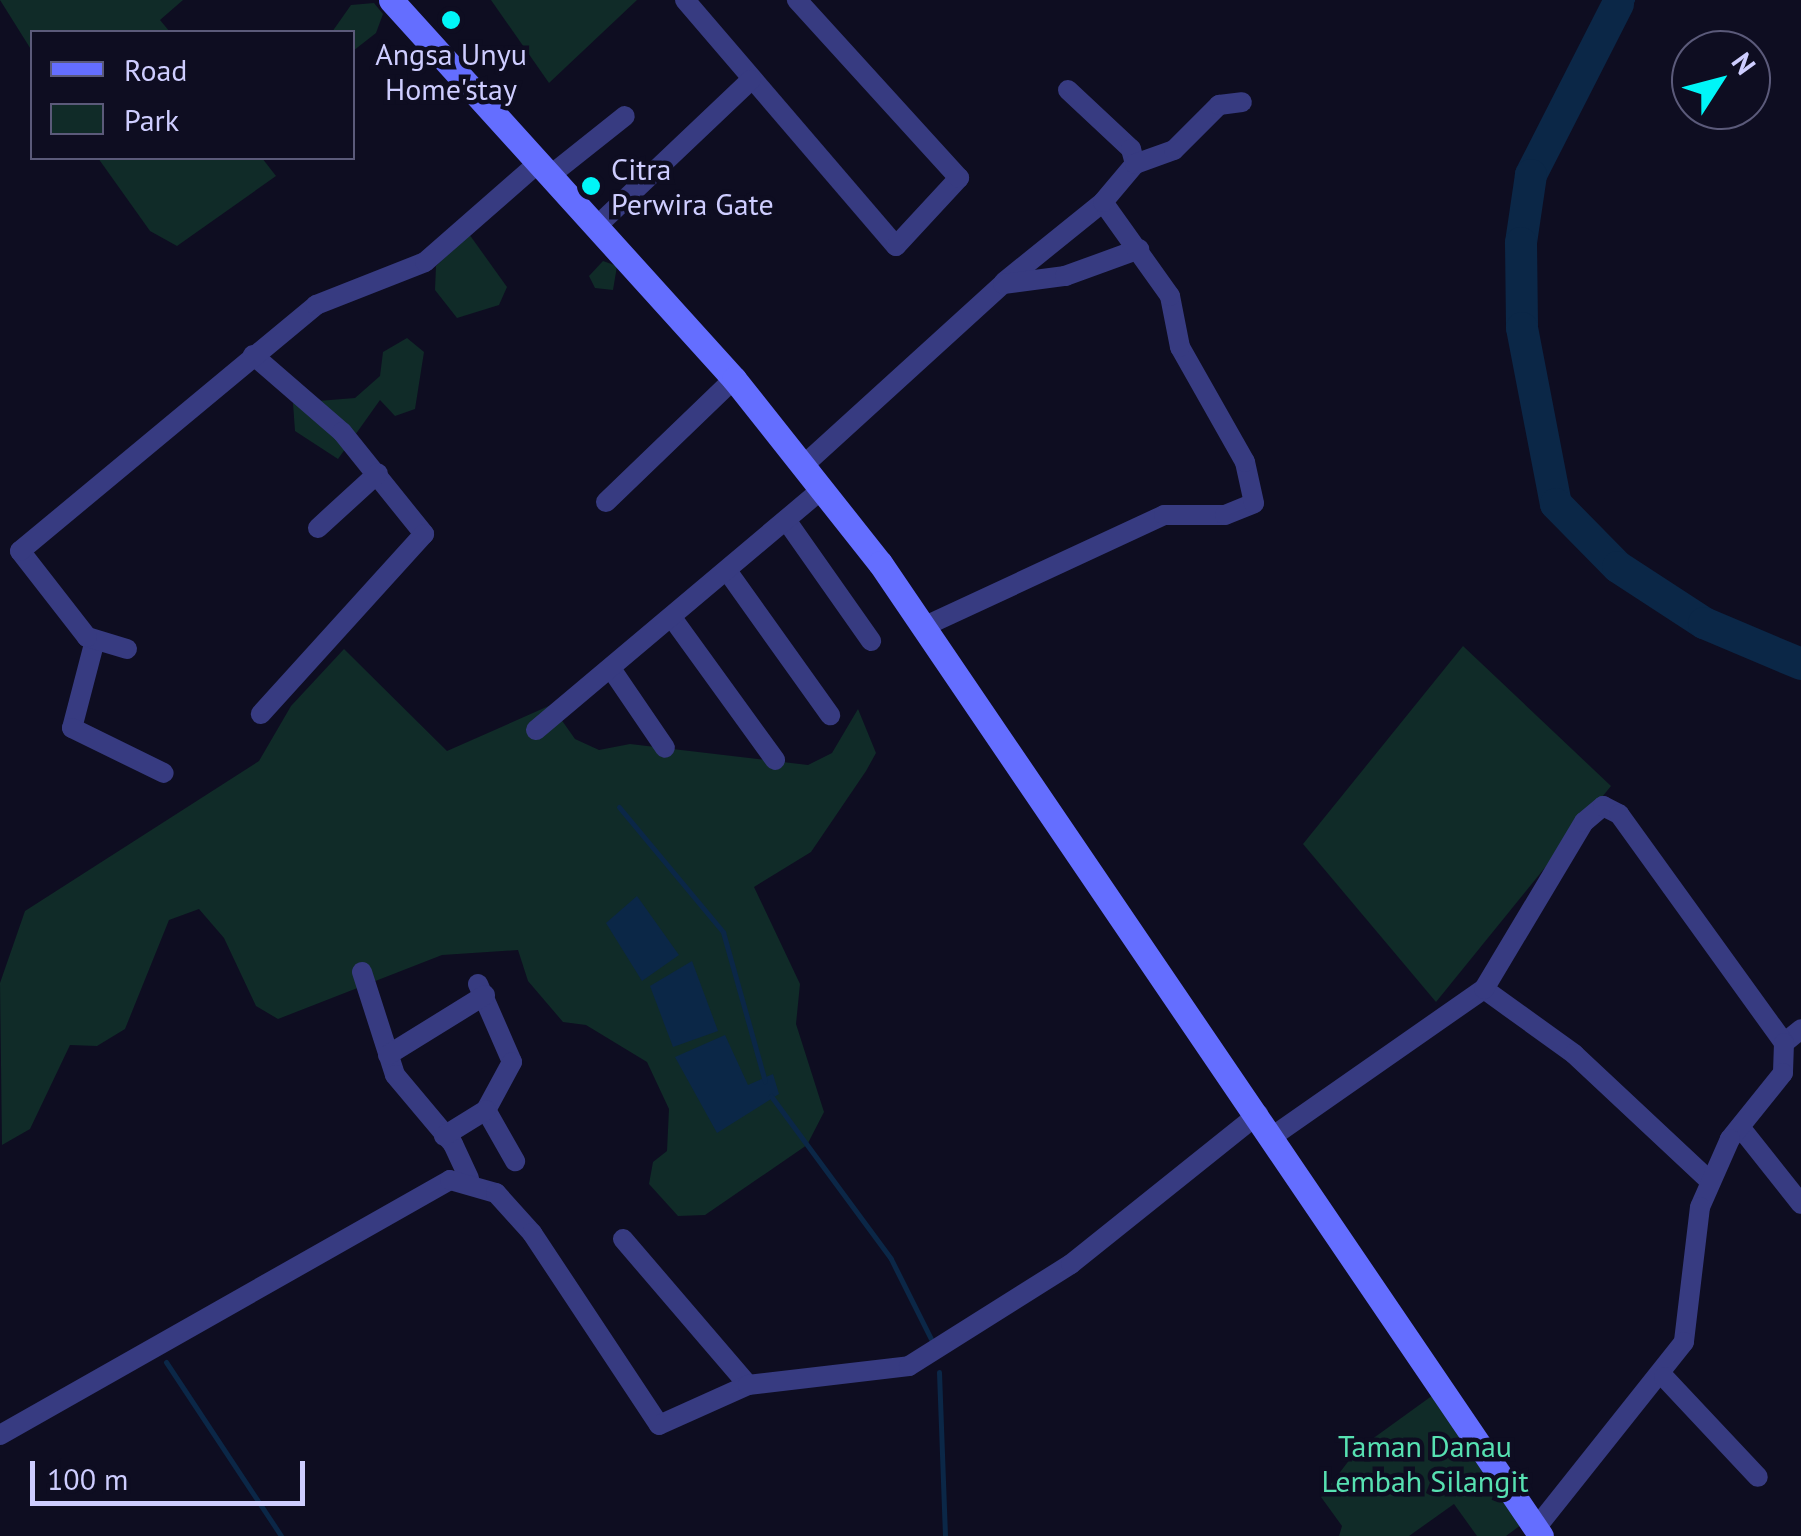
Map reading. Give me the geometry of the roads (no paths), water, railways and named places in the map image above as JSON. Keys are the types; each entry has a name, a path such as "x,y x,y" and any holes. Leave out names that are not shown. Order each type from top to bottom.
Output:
{"street":[{"path":"391,0 598,225 734,379 823,488 1258,1114 1539,1532 1664,1377 1684,1342 1711,1182 1740,1127 1783,1074 1793,1036 1619,814 1604,806 1584,822 1484,989 1273,1136"},
{"path":"685,0 896,246 958,178 797,0"},
{"path":"598,225 751,80"},
{"path":"1068,90 1131,148 1135,164"},
{"path":"805,464 1002,284 1103,202 1135,164 1174,150 1219,105 1242,102"},
{"path":"126,649 95,640 20,552 316,305 426,262 545,168 625,116"},
{"path":"923,627 1164,514 1225,515 1254,503 1245,462 1180,347 1170,296 1103,202"},
{"path":"1002,284 1065,276 1140,249"},
{"path":"253,355 378,472 424,534 261,714"},
{"path":"606,502 734,379"},
{"path":"318,528 378,472"},
{"path":"536,730 674,619 823,488"},
{"path":"786,520 871,641"},
{"path":"728,572 830,715"},
{"path":"674,619 775,760"},
{"path":"95,640 72,728 164,773"},
{"path":"612,670 665,748"},
{"path":"362,972 388,1055 444,1136 468,1179"},
{"path":"1484,989 1574,1054 1711,1182"},
{"path":"388,1055 481,990 512,1062 486,1110 444,1136"},
{"path":"486,1110 514,1161"},
{"path":"0,1435 450,1180 468,1179 496,1193 538,1242 660,1425 748,1385 926,1362 1072,1263 1258,1114"},
{"path":"1740,1127 1801,1204"},
{"path":"623,1239 748,1385"},
{"path":"1664,1377 1758,1477"}],"water":[{"path":"637,896 679,955 642,981 606,923"},
{"path":"692,961 718,1031 673,1047 650,986"},
{"path":"725,1035 748,1085 773,1074 779,1094 717,1133 675,1057"}],"waterway":[{"path":"1617,0 1632,0"},
{"path":"1618,4 1531,175 1521,243 1522,328 1556,504 1618,567 1704,623 1801,664"},
{"path":"619,807 723,932 765,1081"},
{"path":"771,1096 891,1259 931,1339"},
{"path":"166,1362 281,1536"},
{"path":"939,1372 945,1536"}],"place":[{"name":"Angsa Unyu Home'stay","path":"451,20"},
{"name":"Citra Perwira Gate","path":"591,186"}],"park label":[{"name":"Taman Danau Lembah Silangit","path":"1425,1463"}]}
